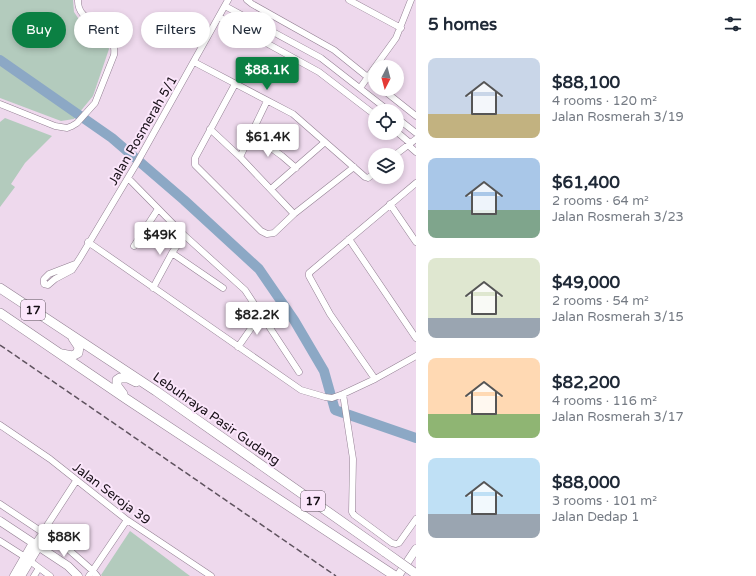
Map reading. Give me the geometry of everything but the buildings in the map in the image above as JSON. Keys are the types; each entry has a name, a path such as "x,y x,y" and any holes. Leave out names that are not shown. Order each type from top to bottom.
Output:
{"highway":[{"name":"Lebuhraya Pasir Gudang","path":"0,288 156,391 416,574"},
{"name":"17","path":"0,313 58,354 396,576"},
{"path":"58,354 72,356 80,350 67,331"},
{"path":"128,400 117,386 117,380 120,378 128,378 156,391"}],"main road":[{"path":"0,522 68,566 78,576"},
{"path":"14,576 36,544"},
{"path":"396,576 416,549"},
{"path":"21,576 27,559"}],"street":[{"path":"0,104 61,128 67,128 77,123 95,103 114,55 114,40 110,34 82,13 78,6 78,0"},
{"name":"Jalan Rosmerah 5/1","path":"222,12 228,0"},
{"path":"380,60 396,38 411,0"},
{"path":"353,1 401,28"},
{"path":"250,2 334,50 368,77 360,88"},
{"path":"225,6 321,58 380,104"},
{"name":"Jalan Rosmerah 5/1","path":"75,264 49,274 44,279 44,284 48,285 55,279 72,270 138,162 218,19"},
{"path":"275,48 319,72 368,110"},
{"path":"194,62 293,114 368,178"},
{"path":"235,84 194,162 199,171 263,233 274,233 294,214 354,167"},
{"path":"391,96 416,116"},
{"path":"240,157 267,101"},
{"path":"404,124 416,133"},
{"path":"210,129 240,157 294,214"},
{"path":"252,134 296,168"},
{"path":"404,139 416,152"},
{"path":"404,148 416,139"},
{"path":"271,189 325,142"},
{"path":"128,178 184,235 245,290 299,372"},
{"path":"374,379 330,314 308,276 309,273 416,183"},
{"path":"390,204 416,242"},
{"path":"134,246 158,209"},
{"path":"153,288 172,253 184,235"},
{"path":"349,239 416,338"},
{"path":"88,242 301,390 332,398 415,359"},
{"path":"172,253 223,288"},
{"path":"238,347 261,314"},
{"path":"343,394 353,459 352,512 392,543 396,544 399,543 416,518"},
{"name":"Jalan Seroja 39","path":"0,424 50,459 127,520 209,575"},
{"path":"36,544 76,481"},
{"path":"0,504 69,550 93,574 127,520"},
{"path":"0,541 50,576"},
{"path":"34,576 39,568"}],"green space":[{"path":"0,0 73,0 74,48 109,49 93,96 74,119 61,121 0,98"},
{"path":"5,118 52,136 25,163 11,184 15,187 0,207 0,122"},
{"path":"130,531 190,576 102,576 101,575"}],"waterway":[{"path":"0,60 112,138 184,200 259,269 294,320 324,371 335,410 416,438"}],"railway":[{"path":"0,345 336,576"}]}
